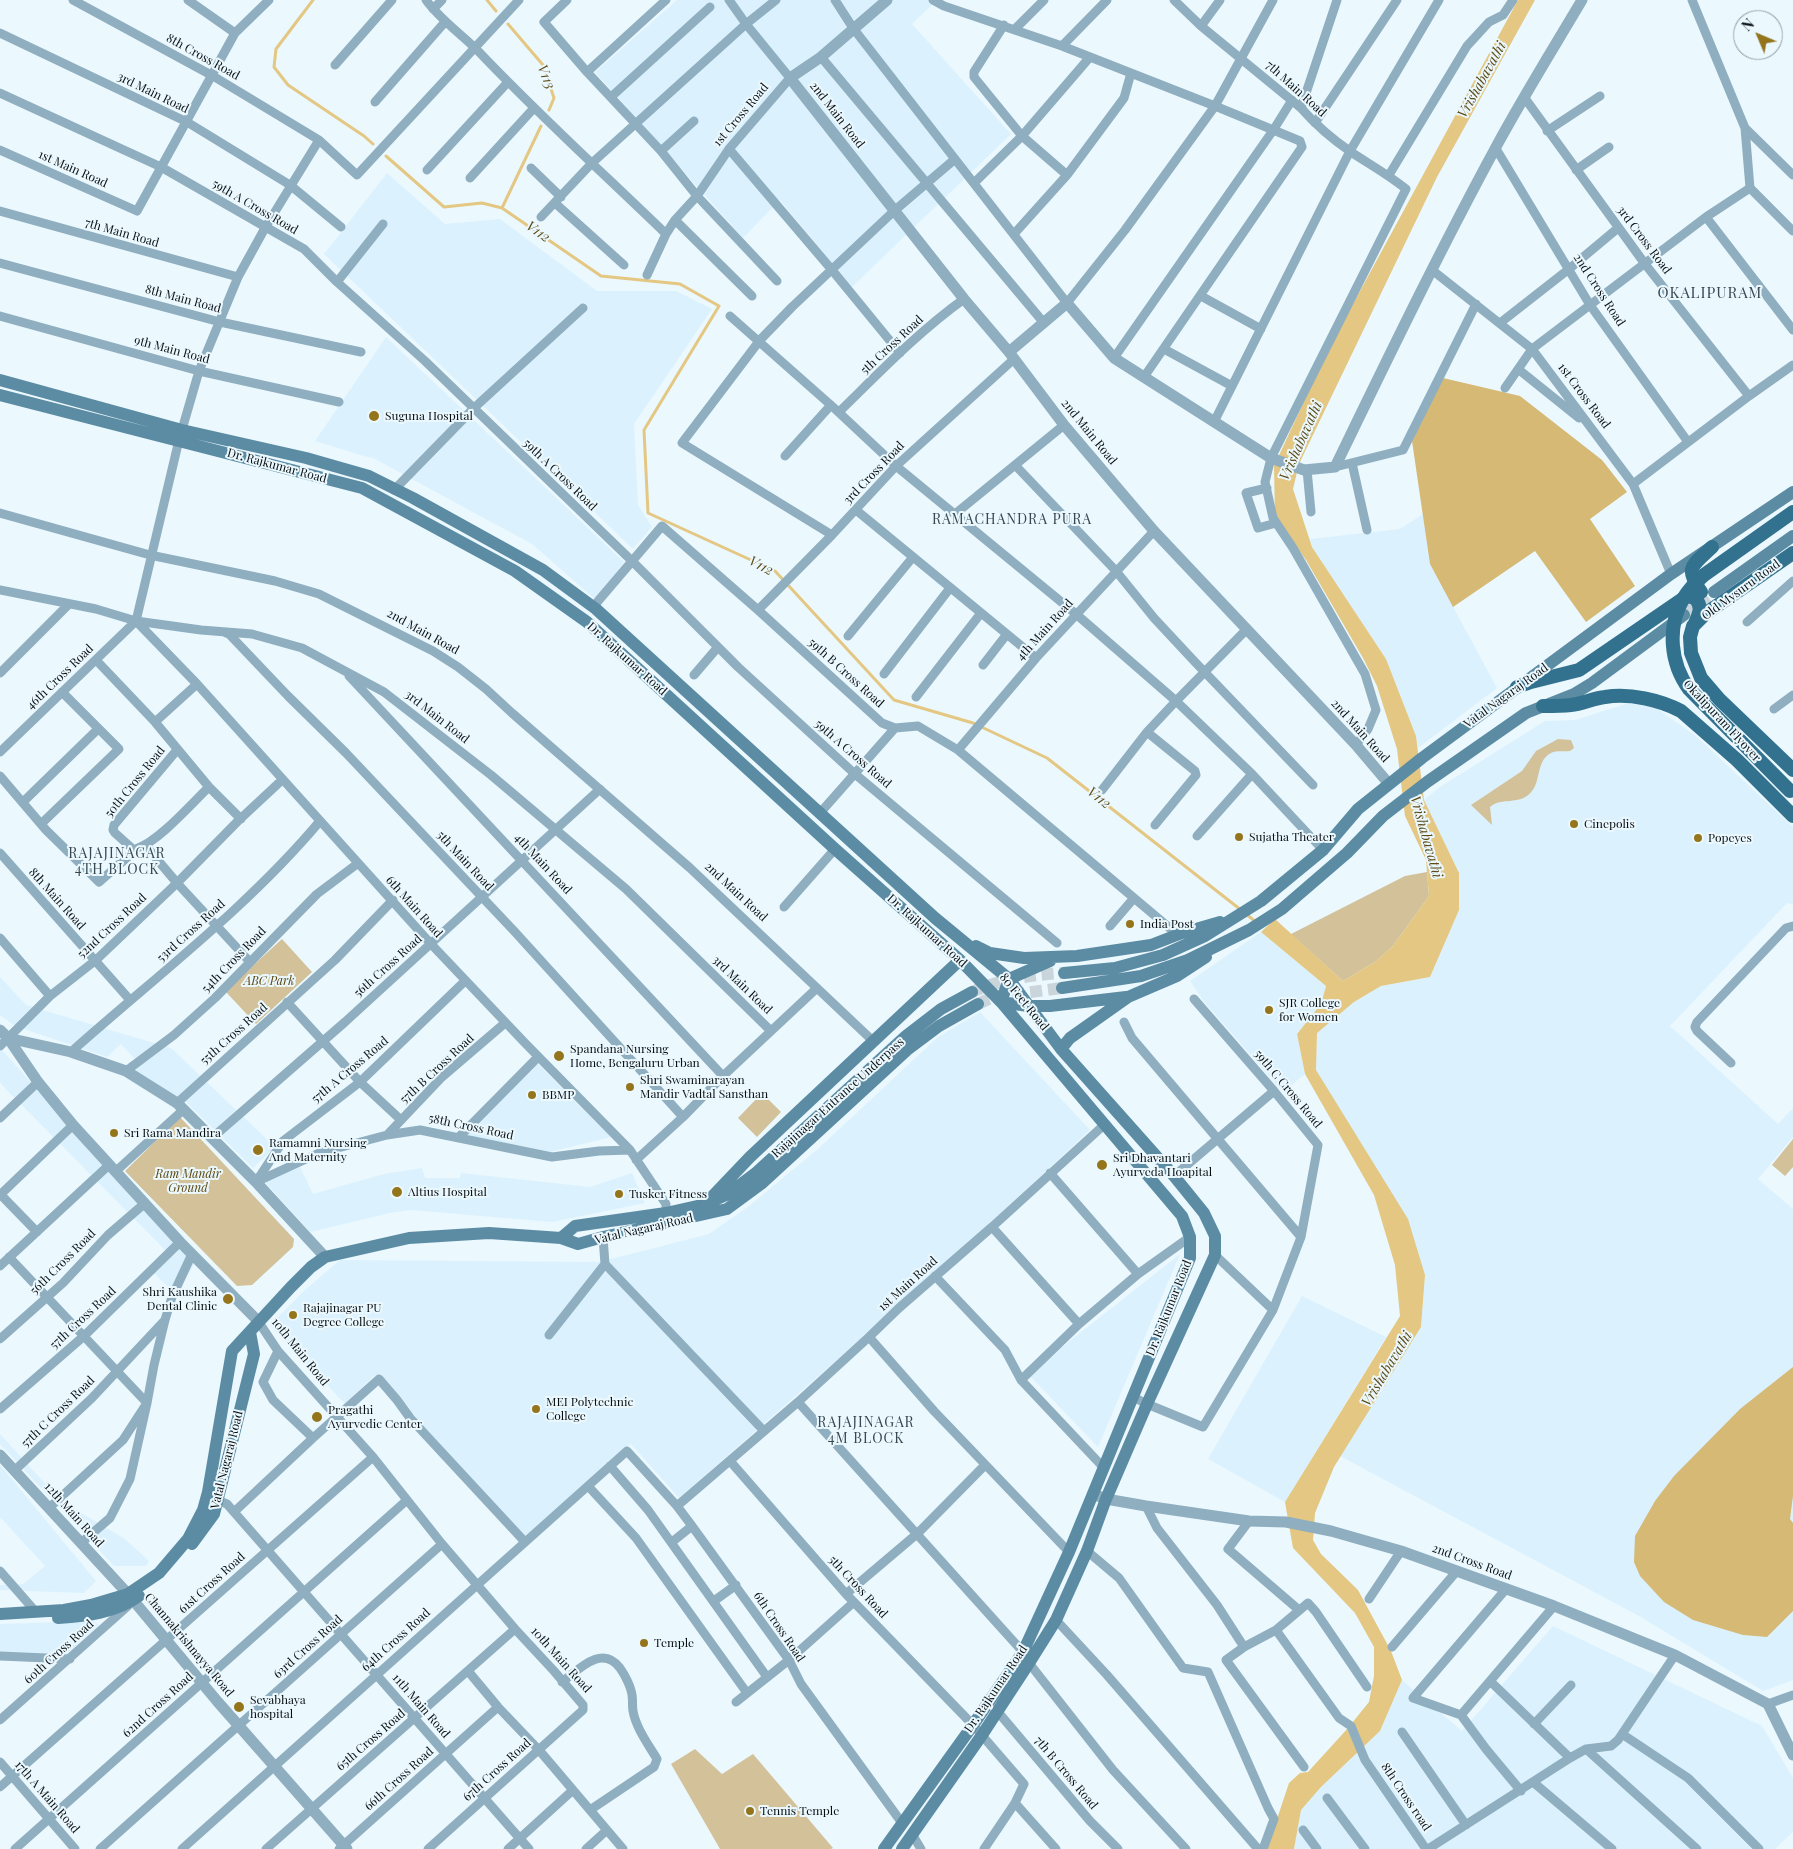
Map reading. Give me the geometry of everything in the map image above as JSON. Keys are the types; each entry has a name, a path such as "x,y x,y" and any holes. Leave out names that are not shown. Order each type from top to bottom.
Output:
{"main road":[{"name":"Dr. Rajkumar Road","path":"0,380 362,488 515,571 587,622 835,849 960,960 1001,1002 1182,1216 1190,1237 1190,1258 1069,1552 1023,1652 884,1849"},
{"name":"Dr. Rajkumar Road","path":"0,395 180,435 306,458 368,476 413,498 543,570 593,607 935,918 962,939"},
{"name":"Vatal Nagaraj Road","path":"1234,918 1261,901 1323,850 1358,809 1422,758 1671,574 1793,492"},
{"name":"Okalipuram Flyover","path":"1792,793 1689,689 1677,667 1672,639 1678,611 1683,598 1692,586 1704,575 1793,512"},
{"path":"1714,592 1793,536"},
{"path":"1712,547 1694,565 1691,570 1691,577 1712,609"},
{"name":"Old Mysuru Road","path":"1793,553 1712,609 1693,626 1690,637 1692,653 1705,683 1718,699 1793,770"},
{"path":"1517,687 1579,670 1687,596 1695,598 1700,606 1699,615 1693,626"},
{"name":"Vatal Nagaraj Road","path":"1226,942 1282,909 1347,853 1380,819 1424,784 1518,718 1574,694 1592,683 1684,615"},
{"path":"1543,706 1571,705 1606,696 1620,696 1670,705 1681,711 1737,760 1793,816"},
{"path":"962,939 990,953 1004,956 1057,958 1130,950 1234,918"},
{"path":"1064,972 1115,968 1163,955 1205,936 1234,918"},
{"name":"80 Feet Road","path":"962,939 1009,980 1062,1049"},
{"path":"1062,988 1141,976 1188,960 1226,942"},
{"path":"1215,1255 1215,1236 1204,1214 1174,1176 1062,1049 1070,1038 1128,997 1177,976 1226,942"},
{"path":"1057,958 1009,980 1001,1002 1028,1006 1054,1006 1128,997"},
{"path":"706,1204 750,1157 960,960"},
{"name":"Rajajinagar Entrance Underpass","path":"706,1204 728,1194 757,1172 890,1049 921,1023 972,992"},
{"name":"Rajajinagar Entrance Underpass","path":"727,1209 761,1184 907,1050 940,1026 978,1004"},
{"name":"Vatal Nagaraj Road","path":"561,1238 574,1226 666,1213 706,1204"},
{"name":"Vatal Nagaraj Road","path":"0,1616 35,1611 64,1610 131,1597 159,1573 188,1539 203,1510 208,1492 232,1350 311,1267 325,1257 409,1238 489,1234 561,1238 578,1244 727,1209"},
{"name":"Dr. Rajkumar Road","path":"902,1849 998,1712 1056,1620 1147,1404 1215,1255"},
{"name":"Vatal Nagaraj Road","path":"0,1616 4,1619 34,1619 93,1615 163,1579 180,1560 214,1514 254,1354 254,1326"}],"street":[{"name":"8th Cross Road","path":"73,0 213,76 319,140 357,176 475,48"},
{"path":"188,0 235,33"},
{"path":"161,167 213,76 235,33 269,0"},
{"path":"335,65 392,0"},
{"path":"426,0 445,22 475,48 534,108 666,234"},
{"path":"433,9 442,0"},
{"path":"475,48 519,0"},
{"path":"567,0 544,22 587,72 661,151 697,196 777,281"},
{"path":"587,72 666,0"},
{"path":"729,0 790,78"},
{"path":"542,217 592,163 746,24 776,0"},
{"path":"835,0 853,28 1067,303 1114,358 1272,459 1305,470 1335,467 1404,450 1476,304"},
{"name":"1st Cross Road","path":"647,275 666,234 675,220 697,196 729,149 790,78 821,57 887,0"},
{"path":"933,0 946,3 1062,46 1300,141 1302,147 1144,377"},
{"path":"1015,29 1044,0"},
{"path":"1062,46 1107,0"},
{"name":"7th Main Road","path":"1174,0 1201,26 1292,100 1315,123 1350,151 1406,189 1272,459"},
{"path":"1201,26 1220,0"},
{"path":"1011,356 1067,303 1125,230 1215,106 1273,0"},
{"path":"1301,108 1337,0"},
{"path":"1315,123 1397,0"},
{"path":"1214,422 1350,151 1439,0"},
{"path":"1388,175 1467,46 1489,22 1503,15 1513,0"},
{"path":"1335,467 1495,147 1582,0"},
{"path":"1692,0 1745,128 1750,188 1793,231"},
{"path":"611,97 710,7"},
{"path":"375,102 445,22"},
{"path":"1004,25 973,75 1022,136 1067,175"},
{"name":"3rd Main Road","path":"0,33 187,122 290,184 340,227"},
{"path":"821,57 1044,323"},
{"path":"974,183 1022,136 1090,57"},
{"path":"1014,234 1067,175 1124,98 1131,73"},
{"name":"2nd Main Road","path":"790,78 1064,425 1154,531 1392,781"},
{"path":"427,170 508,82"},
{"name":"59th A Cross Road","path":"0,92 161,167 264,228 304,249 337,282 474,408 718,647 855,774 1057,943"},
{"path":"1547,131 1600,96"},
{"name":"3rd Cross Road","path":"1524,97 1645,264 1749,396"},
{"path":"1114,358 1274,130 1292,100"},
{"path":"470,178 534,108"},
{"path":"661,151 694,122"},
{"path":"1745,128 1793,175"},
{"path":"136,621 150,555 180,435 199,371 238,277 290,184 319,140"},
{"name":"2nd Cross Road","path":"1495,147 1590,305 1688,442"},
{"path":"1576,170 1609,147"},
{"path":"729,149 832,270 900,354"},
{"name":"1st Main Road","path":"0,150 137,211 161,167"},
{"path":"832,535 682,443 760,340 792,307 894,211 955,158"},
{"path":"531,168 558,200 624,264"},
{"path":"1505,388 1532,349 1706,218 1750,188"},
{"name":"7th Main Road","path":"0,211 238,277"},
{"path":"1706,218 1793,330"},
{"path":"675,220 752,296"},
{"path":"337,282 383,224"},
{"path":"1500,323 1618,228"},
{"name":"8th Main Road","path":"0,263 220,322 361,352"},
{"name":"1st Cross Road","path":"1432,270 1532,349 1633,484 1671,574"},
{"path":"1201,296 1261,329"},
{"name":"5th Cross Road","path":"839,412 943,314 964,299"},
{"path":"394,490 474,408 583,308"},
{"name":"9th Main Road","path":"0,316 199,371 339,402"},
{"path":"730,316 760,340 896,466 1076,614 1176,701 1252,774 1323,850"},
{"path":"1164,349 1232,386"},
{"name":"3rd Cross Road","path":"758,610 856,510 896,466 1011,356"},
{"path":"1633,484 1793,365"},
{"path":"1518,369 1591,428"},
{"path":"785,456 831,405"},
{"path":"955,514 1064,425"},
{"path":"1272,459 1265,482 1273,518 1293,548 1365,674 1376,710 1368,729 1356,745"},
{"path":"1352,463 1367,530"},
{"path":"1015,465 1116,571 1154,618 1204,672 1312,785"},
{"path":"1305,470 1312,512"},
{"path":"1267,488 1246,493 1258,528 1276,523"},
{"path":"856,510 1036,658"},
{"name":"2nd Main Road","path":"0,513 150,555 275,581 304,589 345,606 433,651 486,688 512,713 690,868 873,1041"},
{"name":"59th B Cross Road","path":"593,607 662,526 882,722 895,728"},
{"name":"4th Main Road","path":"958,750 1036,658 1154,531"},
{"path":"848,636 913,557"},
{"path":"1747,622 1793,581"},
{"path":"884,674 950,588"},
{"name":"3rd Main Road","path":"0,590 96,609 136,621 252,634 302,648 384,692 491,775 626,889 771,1031"},
{"path":"0,673 69,604"},
{"path":"916,697 981,613"},
{"name":"46th Cross Road","path":"0,752 136,621"},
{"name":"6th Main Road","path":"136,621 197,684 357,864 393,900 465,981 630,1150 666,1204 666,1213"},
{"path":"1102,790 1148,732 1247,629"},
{"name":"5th Main Road","path":"221,632 229,634 346,753 515,932 684,1117"},
{"path":"983,665 1007,634"},
{"path":"694,675 718,647"},
{"path":"96,660 155,722 209,787 241,819"},
{"name":"4th Main Road","path":"344,670 723,1076"},
{"path":"155,722 197,684"},
{"path":"42,823 119,749 62,692"},
{"path":"1774,709 1793,695"},
{"path":"820,813 895,728 918,726 958,750 1178,935"},
{"path":"23,802 98,729"},
{"path":"1148,732 1195,771 1196,775 1155,825"},
{"name":"50th Cross Road","path":"135,851 115,833 113,830 114,825 177,750"},
{"path":"1197,836 1252,774"},
{"path":"0,776 46,830 99,882 135,851 145,846 209,787"},
{"name":"52nd Cross Road","path":"3,1038 50,996 96,960 177,884 282,780"},
{"name":"56th Cross Road","path":"212,1138 431,944 600,789"},
{"name":"53rd Cross Road","path":"71,1052 254,891 300,845 320,821"},
{"path":"145,846 177,884 250,962"},
{"path":"784,907 835,849"},
{"name":"8th Main Road","path":"0,853 130,1000"},
{"name":"54th Cross Road","path":"126,1071 181,1029 215,998 317,894 357,864"},
{"path":"1110,926 1134,898"},
{"name":"55th Cross Road","path":"180,1106 287,1002 335,960 393,900"},
{"path":"1731,1063 1698,1032 1695,1027 1697,1022 1786,928 1793,926"},
{"path":"0,938 50,996"},
{"name":"57th A Cross Road","path":"256,1182 283,1141 360,1082 465,981"},
{"path":"636,1160 684,1117 723,1076 817,988"},
{"name":"59th C Cross Road","path":"1147,1404 1203,1427 1273,1310 1301,1237 1318,1145 1194,999"},
{"path":"287,1002 360,1082 401,1120"},
{"path":"1124,1022 1132,1038 1301,1237"},
{"name":"57th B Cross Road","path":"387,1135 442,1078 505,1023"},
{"path":"3,1038 71,1052 126,1071 180,1106 256,1182 325,1257"},
{"name":"10th Main Road","path":"3,1038 73,1125 192,1254 372,1457 515,1630 581,1702 583,1710"},
{"path":"459,1138 538,1057"},
{"path":"0,1118 38,1082"},
{"path":"1174,1176 1274,1091"},
{"path":"0,1266 180,1106"},
{"path":"37,1232 0,1195 73,1125"},
{"name":"1st Main Road","path":"677,1506 798,1402 1104,1125"},
{"name":"58th Cross Road","path":"256,1182 319,1153 387,1135 420,1130 552,1157 599,1150 630,1150"},
{"path":"1050,1173 1138,1274"},
{"name":"56th Cross Road","path":"0,1339 47,1297 108,1235 144,1204"},
{"path":"992,1227 1079,1324"},
{"path":"603,1237 605,1264 764,1431"},
{"path":"1021,1380 1079,1324 1138,1274 1190,1237"},
{"name":"57th Cross Road","path":"0,1409 84,1336 180,1242"},
{"path":"81,1543 110,1518 130,1479 165,1320 172,1297 192,1254"},
{"path":"1215,1255 1273,1310"},
{"path":"9,1257 147,1403"},
{"path":"549,1335 605,1264"},
{"path":"935,1276 1005,1350 1021,1380 1103,1467"},
{"name":"57th C Cross Road","path":"15,1470 92,1398 165,1320"},
{"path":"869,1337 934,1412 1069,1552"},
{"path":"278,1351 263,1382 273,1400 313,1438"},
{"path":"217,1500 227,1504 234,1512 378,1379 410,1418 525,1542"},
{"path":"1133,1397 1147,1404"},
{"path":"798,1402 918,1533 1023,1652 1029,1663 1113,1770 1186,1849"},
{"path":"49,1508 123,1440 147,1403"},
{"name":"64th Cross Road","path":"182,1849 627,1451"},
{"name":"6th Cross Road","path":"627,1451 677,1506 736,1585 789,1660 801,1684 902,1824"},
{"name":"12th Main Road","path":"0,1455 131,1597"},
{"name":"61st Cross Road","path":"0,1787 372,1457"},
{"name":"5th Cross Road","path":"730,1461 846,1594 973,1725 1024,1784 1015,1803"},
{"path":"846,1594 918,1533 985,1465"},
{"path":"610,1466 648,1510 672,1542 767,1677"},
{"path":"588,1486 636,1538 747,1693"},
{"name":"2nd Cross Road","path":"1093,1494 1106,1499 1146,1506 1249,1521 1286,1522 1331,1531 1401,1551 1554,1606 1676,1655 1768,1704"},
{"name":"62nd Cross Road","path":"14,1849 408,1500"},
{"path":"1146,1506 1157,1528 1217,1605 1244,1647"},
{"name":"11th Main Road","path":"234,1512 529,1849"},
{"path":"1249,1521 1228,1549 1298,1610"},
{"path":"672,1542 692,1526"},
{"name":"63rd Cross Road","path":"100,1849 442,1544"},
{"path":"1086,1550 1118,1578 1183,1668 1208,1672 1274,1819 1263,1849"},
{"path":"1369,1599 1401,1551"},
{"path":"0,1571 35,1611"},
{"path":"1392,1647 1456,1572"},
{"path":"714,1601 736,1585"},
{"path":"1506,1589 1413,1698 1461,1715 1521,1791"},
{"name":"Channakrishnayya Road","path":"131,1597 343,1848"},
{"name":"60th Cross Road","path":"0,1720 70,1659 131,1597"},
{"path":"736,1702 789,1660 854,1602"},
{"path":"1304,1767 1226,1660 1244,1647 1276,1630 1308,1603 1368,1687"},
{"path":"1461,1715 1554,1606"},
{"path":"1056,1620 1107,1675 1258,1849"},
{"name":"65th Cross Road","path":"266,1849 515,1630"},
{"name":"8th Cross road","path":"1276,1630 1339,1718 1351,1726 1366,1760 1427,1849"},
{"path":"1427,1849 1586,1749 1611,1746 1622,1734 1676,1655"},
{"path":"0,1656 70,1659"},
{"path":"562,1682 584,1664 598,1658 606,1657 614,1661 623,1672 632,1694 633,1711 641,1732 657,1759 654,1767 590,1810"},
{"path":"468,1671 498,1707 539,1750 623,1849"},
{"path":"1490,1681 1570,1758"},
{"path":"1534,1724 1571,1685"},
{"path":"1793,1695 1768,1704 1793,1756"},
{"name":"66th Cross Road","path":"343,1848 498,1707"},
{"name":"67th Cross Road","path":"428,1849 583,1710"},
{"name":"7th B Cross Road","path":"998,1712 1090,1820 1118,1849"},
{"path":"1402,1732 1466,1825"},
{"path":"1622,1734 1688,1778 1759,1849"},
{"path":"1586,1749 1697,1849"},
{"name":"17th A Main Road","path":"0,1762 75,1849"},
{"path":"1533,1782 1612,1849"},
{"path":"508,1849 573,1790"},
{"path":"1328,1798 1364,1849"},
{"path":"984,1849 1015,1803 1056,1849"},
{"path":"586,1849 607,1830"},
{"path":"1303,1830 1318,1849"},
{"path":"912,1834 921,1849"}],"shaded area":[{"path":"677,0 937,0 912,24 1011,134 852,287 780,200 743,238 595,72"},
{"path":"387,173 445,224 500,219 597,291 676,291 712,309 634,424 638,505 652,527 633,549 324,254"},
{"path":"386,337 624,562 596,600 532,544 373,458 315,441"},
{"path":"1443,378 1520,396 1602,460 1627,492 1590,519 1635,586 1586,622 1535,551 1453,607 1430,564 1412,441"},
{"path":"1423,514 1430,564 1497,688 1418,748 1416,736 1386,659 1312,547 1310,539 1400,529"},
{"path":"1629,703 1656,708 1696,736 1793,827 1793,904 1787,903 1670,1026 1778,1124 1793,1108 1793,1137 1758,1179 1793,1209 1793,1680 1763,1691 1639,1616 1340,1456 1421,1327 1425,1275 1316,1070 1317,1032 1354,1002 1381,986 1430,977 1459,910 1459,873 1424,800 1440,787 1545,721 1575,720"},
{"name":"SJR College for Women","path":"1261,932 1326,986 1321,1004 1297,1034 1305,1074 1283,1092 1205,1003 1190,981"},
{"path":"0,977 26,1005 171,1048 275,1147 253,1168 186,1102 126,1068 135,1059 121,1044 107,1057 15,1026 0,1015"},
{"path":"980,1012 1090,1130 943,1267 679,1498 631,1444 524,1537 375,1375 345,1404 270,1325 305,1290 340,1260 599,1262 709,1234 749,1206 819,1148 938,1037"},
{"path":"0,1048 175,1241 166,1251 0,1083"},
{"name":"BBMP","path":"532,1058 611,1137 550,1152 456,1133"},
{"path":"299,1165 313,1194 384,1174 422,1168 425,1178 460,1178 461,1173 590,1187 632,1173 645,1203 552,1222 410,1210 310,1232 265,1182"},
{"path":"180,1247 195,1263 176,1295 153,1272"},
{"path":"1180,1254 1098,1447 1028,1374"},
{"path":"1302,1296 1386,1337 1285,1502 1208,1459"},
{"path":"1793,1367 1793,1496 1790,1519 1793,1523 1793,1611 1767,1637 1743,1635 1693,1620 1664,1602 1640,1576 1634,1562 1635,1536 1655,1501 1674,1476 1740,1409"},
{"path":"0,1434 61,1501 125,1539 149,1561 146,1566 114,1566 0,1444"},
{"path":"0,1465 96,1581 84,1593 0,1590 0,1585 23,1584 45,1566 0,1517"},
{"path":"94,1621 99,1625 64,1656 0,1655 0,1624"},
{"path":"1553,1626 1762,1726 1793,1778 1793,1832 1775,1849 1294,1849 1301,1810 1321,1787 1380,1731 1402,1680 1462,1731"}],"green space":[{"path":"1558,739 1571,740 1574,748 1570,751 1553,752 1546,757 1542,762 1535,786 1527,796 1518,800 1494,804 1490,807 1492,825 1471,805 1522,771 1536,751"},
{"path":"1427,872 1429,896 1393,946 1375,962 1343,981 1291,934 1405,876"},
{"name":"ABC Park","path":"282,939 312,972 256,1024 225,991"},
{"path":"762,1093 781,1112 757,1137 738,1118"},
{"name":"Ram Mandir Ground","path":"180,1117 294,1239 293,1247 252,1285 237,1286 125,1171"},
{"path":"1793,1139 1793,1167 1785,1176 1772,1165"},
{"name":"Tennis Temple","path":"695,1749 722,1774 753,1754 833,1848 720,1849 671,1764"}],"water":[{"name":"Vrishabavathi","path":"1518,0 1535,0 1437,177 1299,464 1293,489 1312,547 1386,659 1416,736 1424,800 1459,873 1459,910 1430,977 1381,986 1354,1002 1317,1033 1316,1070 1408,1219 1425,1275 1421,1327 1334,1467 1315,1513 1313,1540 1321,1554 1358,1590 1391,1651 1402,1680 1380,1731 1321,1787 1301,1810 1294,1849 1267,1849 1289,1783 1300,1773 1308,1772 1369,1702 1374,1676 1374,1647 1355,1613 1293,1548 1285,1502 1400,1316 1395,1265 1374,1195 1305,1074 1297,1034 1321,1004 1326,986 1261,932 1275,919 1343,981 1375,962 1393,946 1429,896 1426,860 1405,816 1397,749 1377,686 1363,658 1306,560 1275,517 1274,466 1328,350"}],"waterway":[{"name":"V112","path":"313,0 276,49 274,67 288,85 373,144"},
{"name":"V113","path":"487,0 496,11"},
{"name":"V113","path":"508,24 543,65 554,98 549,110"},
{"name":"V113","path":"502,208 541,126"},
{"name":"V112","path":"386,156 444,207 482,203 502,208 601,276 680,284 719,306 644,430 648,513 775,571 894,700 973,723 1047,758 1241,910"},
{"name":"V112","path":"1246,914 1256,922"}],"tunnel":[{"path":"1684,615 1714,592"},
{"path":"972,992 1017,978 1064,973"},
{"path":"978,1004 993,997 1062,988"}],"place":[{"name":"Suguna Hospital","path":"374,416"},
{"name":"Cinepolis","path":"1574,824"},
{"name":"Sujatha Theater","path":"1239,837"},
{"name":"Popeyes","path":"1698,838"},
{"name":"India Post","path":"1130,924"},
{"name":"SJR College for Women","path":"1269,1010"},
{"name":"Spandana Nursing Home, Bengaluru Urban","path":"559,1056"},
{"name":"Shri Swaminarayan Mandir Vadtal Sansthan","path":"630,1087"},
{"name":"BBMP","path":"532,1095"},
{"name":"Sri Rama Mandira","path":"114,1133"},
{"name":"Ramamni Nursing And Maternity","path":"258,1150"},
{"name":"Sri Dhavantari Ayurveda Hoapital","path":"1102,1165"},
{"name":"Altius Hospital","path":"397,1192"},
{"name":"Tusker Fitness","path":"619,1194"},
{"name":"Shri Kaushika Dental Clinic","path":"228,1299"},
{"name":"Rajajinagar PU Degree College","path":"293,1315"},
{"name":"MEI Polytechnic College","path":"536,1409"},
{"name":"Pragathi Ayurvedic Center","path":"317,1417"},
{"name":"Temple","path":"644,1643"},
{"name":"Sevabhaya hospital","path":"239,1707"},
{"name":"Tennis Temple","path":"750,1811"}],"district":[{"name":"OKALIPURAM","path":"1710,293"},
{"name":"RAMACHANDRA PURA","path":"1012,520"},
{"name":"RAJAJINAGAR 4TH BLOCK","path":"117,862"},
{"name":"RAJAJINAGAR 4M BLOCK","path":"866,1432"}]}
